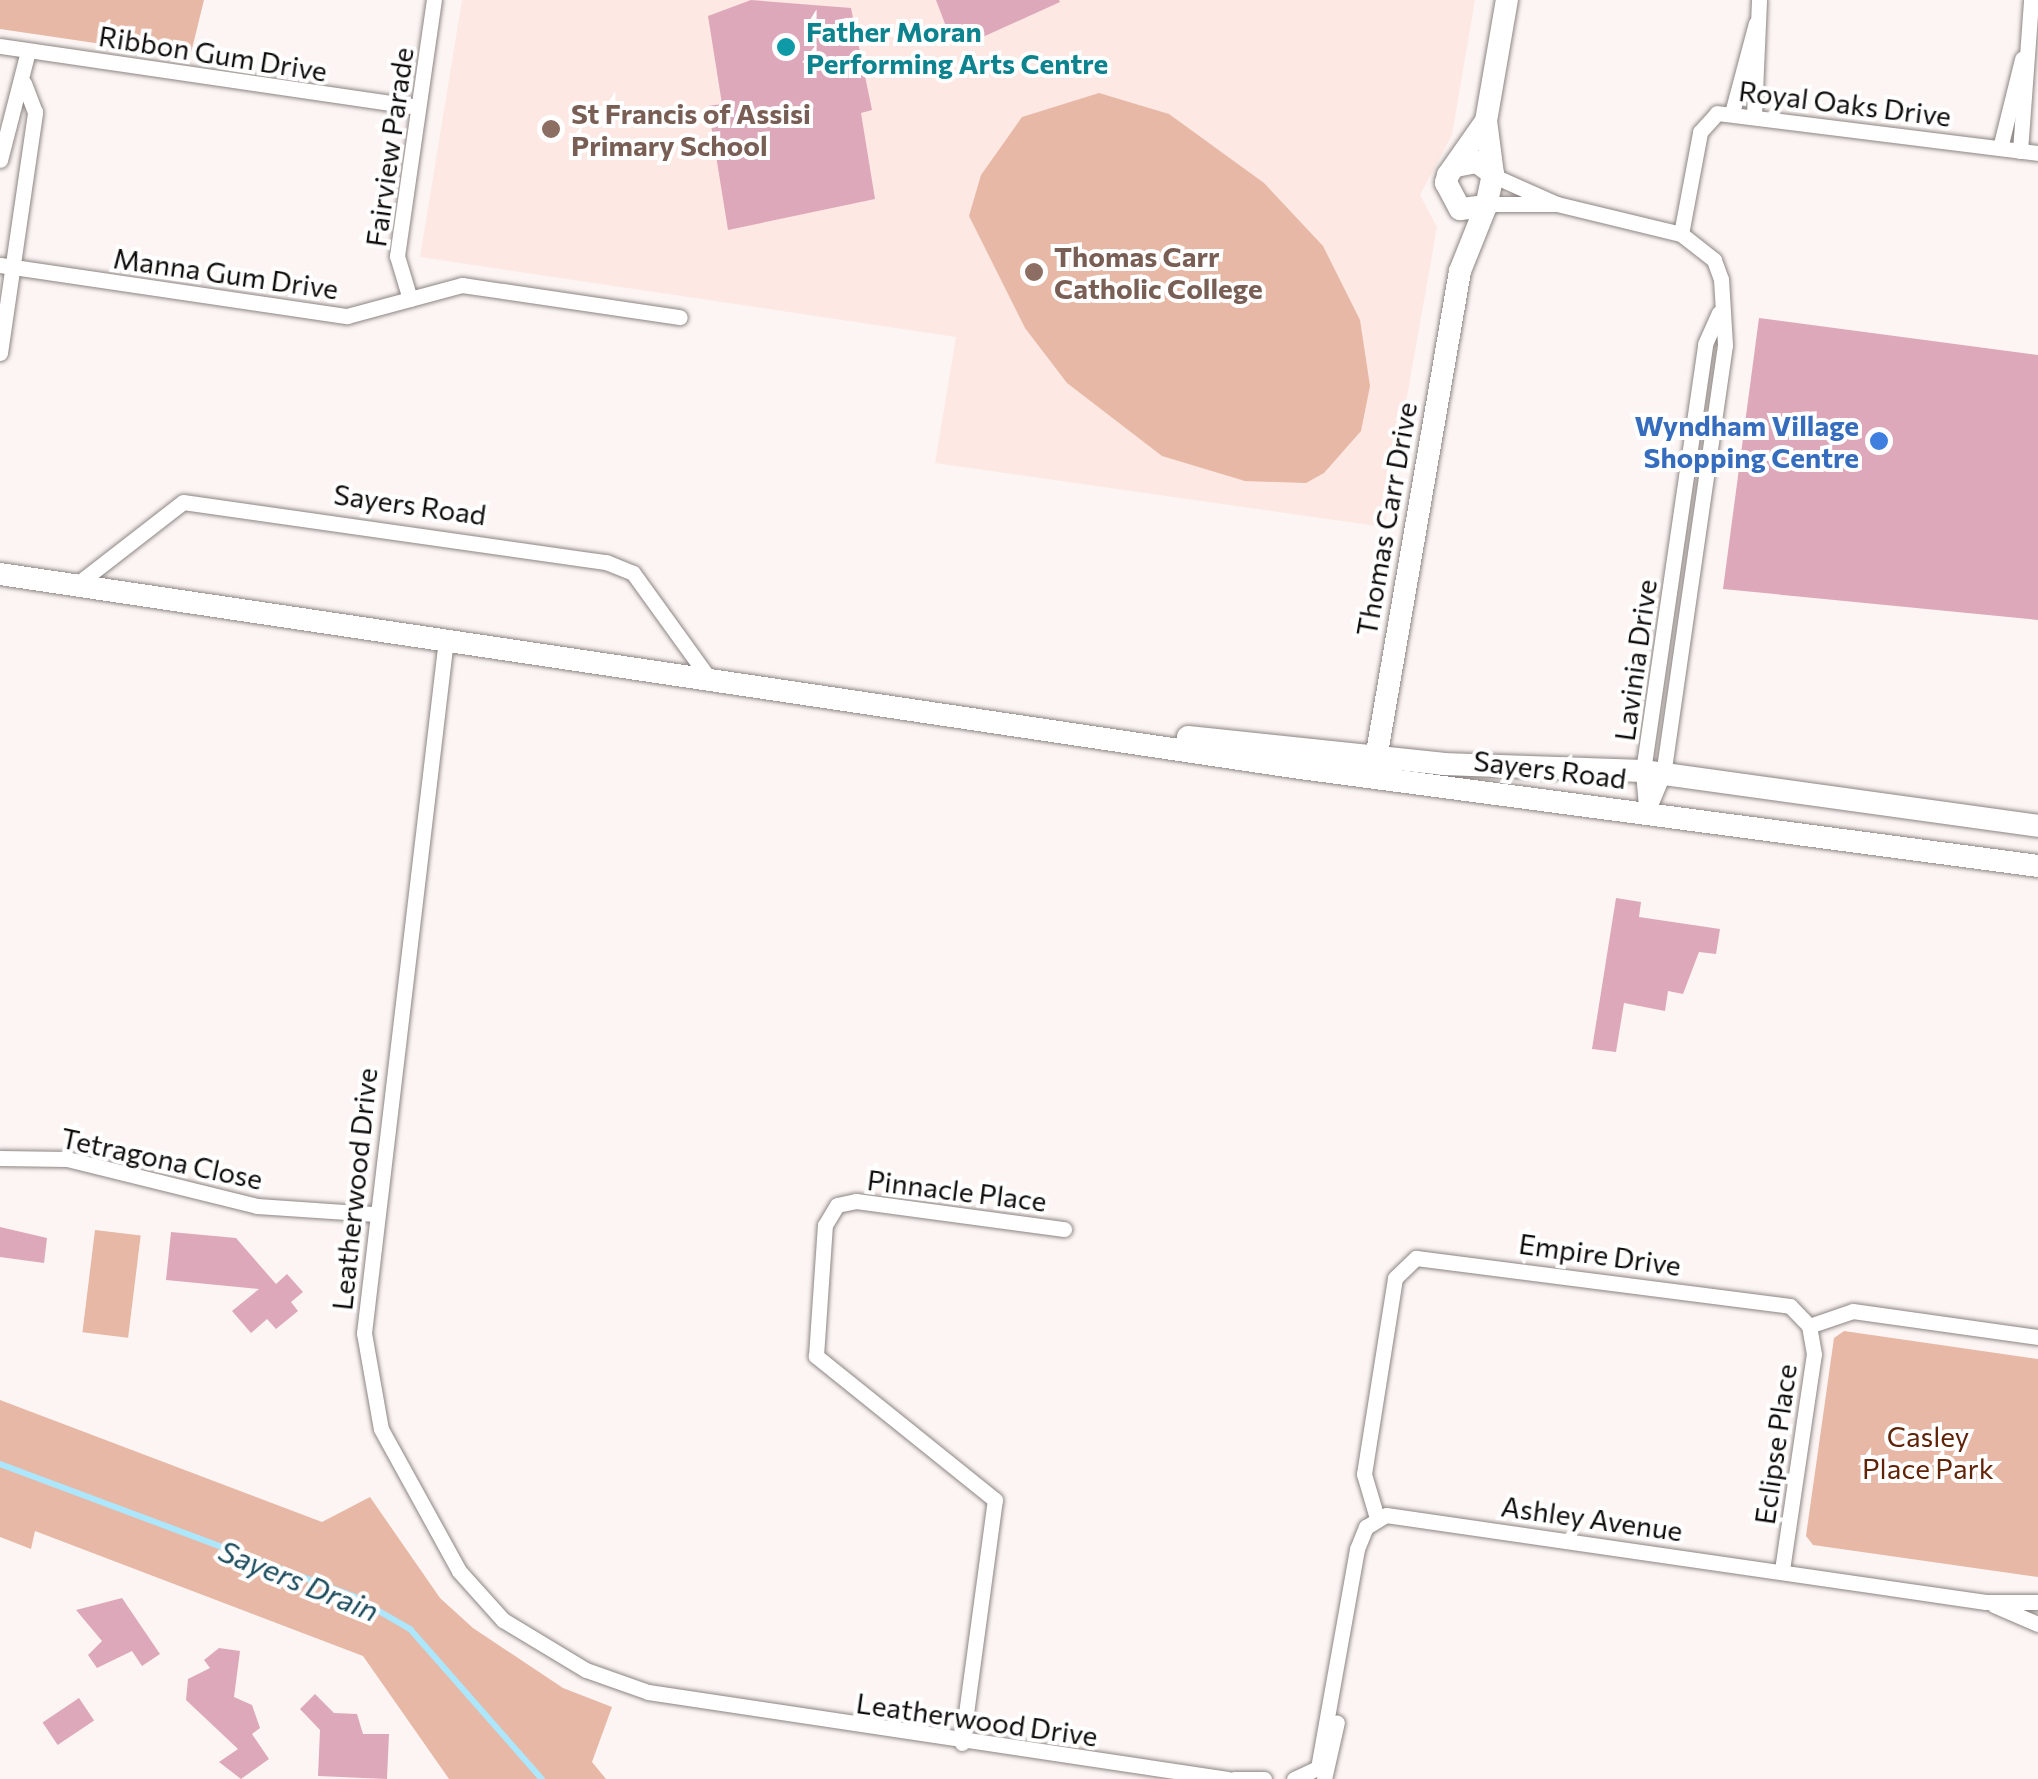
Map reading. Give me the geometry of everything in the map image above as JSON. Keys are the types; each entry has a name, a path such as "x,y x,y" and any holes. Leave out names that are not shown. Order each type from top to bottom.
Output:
{"main road":[{"path":"1486,121 1446,184 1452,203 1487,205 1494,175 1486,121 1506,0"},
{"path":"1456,166 1477,162 1494,175"},
{"name":"Thomas Carr Drive","path":"1452,203 1460,271"},
{"name":"Thomas Carr Drive","path":"1374,767 1460,271 1487,205"},
{"name":"Sayers Road","path":"0,574 1055,728 1374,767 1647,812 2038,866"},
{"name":"Sayers Road","path":"1374,767 1653,772 2038,826"}],"street":[{"name":"Fairview Parade","path":"410,299 397,256 434,0"},
{"path":"1754,115 1759,0"},
{"path":"2000,148 2022,59 2031,0"},
{"path":"1732,113 1756,23"},
{"name":"Ribbon Gum Drive","path":"0,46 418,107"},
{"path":"0,160 8,111 24,83 28,50"},
{"path":"2020,150 2022,59"},
{"path":"0,353 7,266 36,112 24,83"},
{"name":"Royal Oaks Drive","path":"1681,234 1702,125 1732,113 2038,153"},
{"path":"1494,175 1557,204 1681,234"},
{"path":"1487,205 1557,204"},
{"name":"Lavinia Drive","path":"1647,812 1705,344 1719,313 1714,260 1681,234"},
{"name":"Manna Gum Drive","path":"7,266 348,316 462,286 680,317"},
{"name":"Sayers Road","path":"76,585 183,502 606,562 633,573 708,677"},
{"name":"Leatherwood Drive","path":"446,639 373,1214 364,1333 382,1429 416,1506 503,1620 586,1670 648,1692 962,1743 1231,1779 1264,1779"},
{"name":"Tetragona Close","path":"0,1158 67,1159 257,1206 373,1214"},
{"name":"Pinnacle Place","path":"962,1743 990,1531 969,1477 816,1356 810,1331 826,1220 856,1201 1064,1229"},
{"name":"Empire Drive","path":"1377,1518 1364,1474 1395,1278 1411,1259 1790,1306 1809,1326"},
{"path":"1809,1326 1852,1311 2038,1338"},
{"name":"Eclipse Place","path":"1782,1570 1814,1354 1809,1326"},
{"path":"1294,1779 1325,1775 1357,1549 1377,1518"},
{"name":"Ashley Avenue","path":"1377,1518 1782,1570 1986,1602 2038,1602"},
{"name":"Ashley Avenue","path":"1986,1602 2038,1624"}],"shaded area":[{"name":"Thomas Carr Catholic College","path":"462,0 1475,0 1452,135 1420,195 1437,227 1384,527 935,463 956,337 420,257"}],"green space":[{"path":"0,0 204,0 190,57 0,29"},
{"path":"1099,93 1169,114 1264,183 1323,246 1360,320 1370,386 1361,431 1324,473 1306,483 1245,481 1162,456 1067,383 1025,328 969,216 981,175 1022,117"},
{"path":"95,1230 141,1236 128,1338 82,1332"},
{"name":"Casley Place Park","path":"1844,1331 2038,1359 2038,1577 1813,1545 1806,1536 1834,1338"},
{"path":"0,1400 322,1522 370,1497 440,1598 473,1628 563,1688 612,1707 592,1762 606,1779 449,1779 363,1656 35,1531 31,1549 0,1537"}],"building":[{"path":"751,0 851,8 872,110 861,113 875,199 728,230 708,106 722,104 708,16"},
{"path":"936,0 1060,2 965,45 950,37"},
{"path":"1759,318 2038,355 2038,620 1723,589"},
{"path":"1616,898 1641,902 1639,917 1720,929 1716,954 1699,952 1683,994 1668,991 1665,1011 1624,1003 1616,1052 1592,1049"},
{"path":"0,1227 47,1238 44,1263 0,1257"},
{"path":"171,1232 236,1238 276,1284 287,1274 303,1292 291,1302 298,1311 276,1329 267,1319 251,1333 232,1311 259,1289 166,1280"},
{"path":"122,1598 160,1654 142,1666 132,1651 97,1668 88,1655 102,1641 76,1610"},
{"path":"219,1648 240,1651 234,1697 252,1705 260,1728 252,1734 269,1759 241,1779 219,1762 238,1749 186,1700 188,1679 210,1668 204,1660"},
{"path":"315,1694 334,1713 357,1714 363,1734 389,1734 387,1779 318,1776 320,1730 300,1709"},
{"path":"79,1698 94,1720 58,1745 43,1723"}],"waterway":[{"name":"Sayers Drain","path":"0,1464 353,1596 410,1629 542,1779"}],"place":[{"name":"Father Moran Performing Arts Centre","path":"786,47"},
{"name":"St Francis of Assisi Primary School","path":"551,129"},
{"name":"Thomas Carr Catholic College","path":"1034,272"},
{"name":"Wyndham Village Shopping Centre","path":"1879,441"}]}
